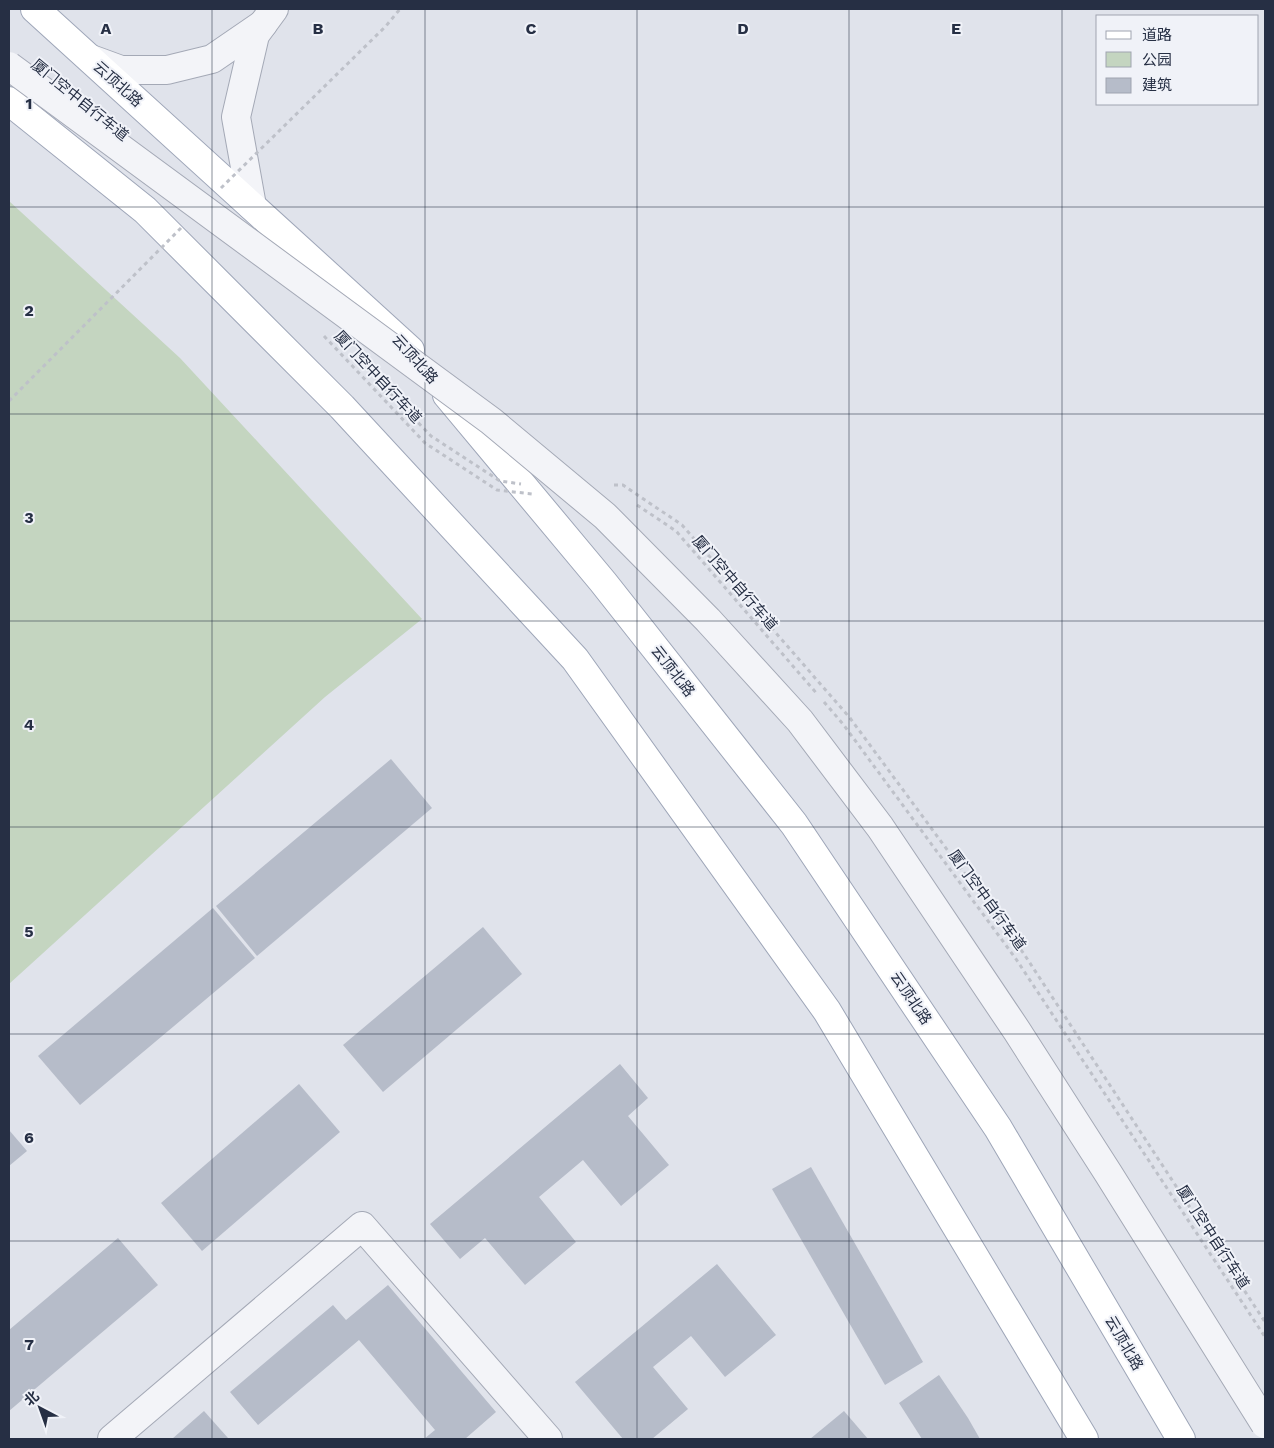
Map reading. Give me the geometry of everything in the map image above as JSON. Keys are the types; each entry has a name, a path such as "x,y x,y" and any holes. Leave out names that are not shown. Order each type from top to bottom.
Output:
{"main road":[{"name":"云顶北路","path":"35,9 406,346 604,582 794,824 998,1128 1181,1439"},
{"path":"9,101 145,210 342,407 575,659 827,1011 1084,1439"}],"street":[{"path":"91,59 122,70 166,70 212,59 269,16"},
{"path":"252,206 236,116 255,35 269,16"},
{"path":"9,66 491,420 605,516 708,620 800,721 880,827 1017,1031 1265,1424"},
{"path":"112,1439 362,1226 548,1439"}],"path":[{"name":"厦门空中自行车道","path":"319,331 425,443 497,490 534,494"},
{"name":"厦门空中自行车道","path":"636,504 676,532 843,724 1016,959 1265,1338"}],"green space":[{"path":"9,201 180,358 422,619 325,697 9,984"}],"building":[{"path":"391,759 432,808 257,956 216,906"},
{"path":"213,908 255,958 80,1105 38,1056"},
{"path":"483,927 522,974 383,1092 343,1045"},
{"path":"620,1064 648,1098 628,1116 669,1165 621,1206 583,1160 539,1197 576,1242 525,1285 485,1238 460,1259 430,1224"},
{"path":"299,1084 340,1132 202,1251 161,1203"},
{"path":"9,1130 27,1151 9,1166"},
{"path":"811,1167 923,1362 885,1385 772,1189"},
{"path":"118,1238 158,1285 9,1411 9,1330"},
{"path":"717,1264 776,1335 725,1377 691,1336 653,1367 688,1409 652,1439 623,1439 575,1382"},
{"path":"388,1285 496,1412 465,1439 424,1439 435,1430 359,1340 258,1425 230,1392 333,1305 346,1320"},
{"path":"939,1375 980,1439 922,1439 899,1403"},
{"path":"204,1411 227,1439 172,1439"},
{"path":"844,1411 868,1439 810,1439"}]}
